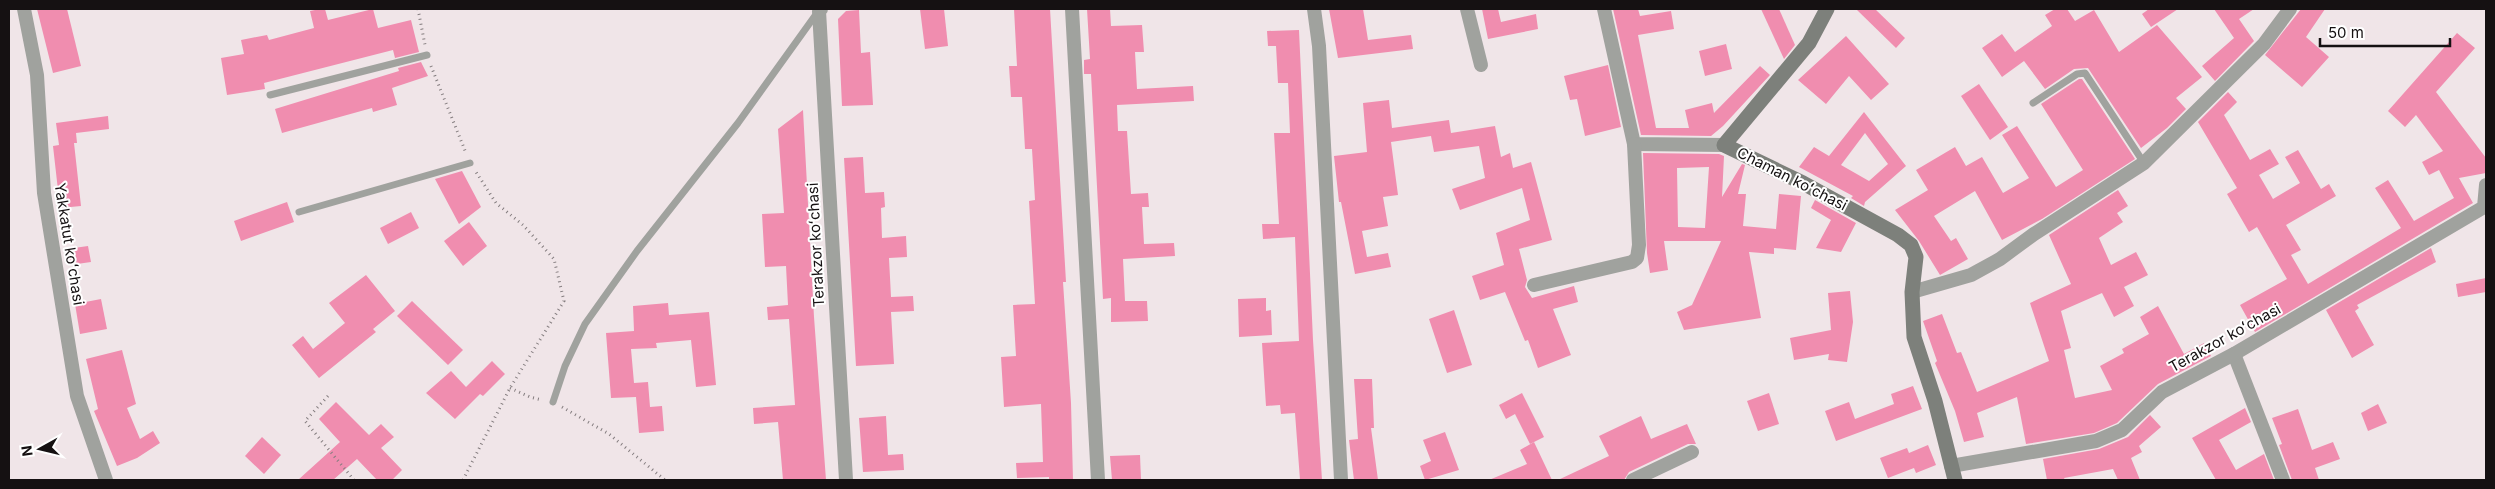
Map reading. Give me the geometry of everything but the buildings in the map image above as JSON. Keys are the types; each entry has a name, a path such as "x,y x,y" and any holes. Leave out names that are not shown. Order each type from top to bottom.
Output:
{"street":[{"name":"Yakkatut koʻchasi","path":"24,9 37,75 44,193 77,396 106,480"},
{"path":"1072,9 1098,480"},
{"path":"1314,9 1319,46 1341,480"},
{"path":"1467,9 1481,64"},
{"path":"1534,285 1632,262 1637,258 1634,144 1604,9"},
{"path":"1724,145 1809,43 1827,9"},
{"path":"1912,292 1971,274 2000,259 2034,234 2144,163 2264,44 2290,9"},
{"name":"Terakzor koʻchasi","path":"820,10 846,480"},
{"name":"Chaman koʻchasi","path":"1634,144 1724,145 1803,183 1898,235 1911,246 1916,257 1912,292 1914,337 1935,401 1953,473"},
{"name":"Terakzor koʻchasi","path":"1953,473 2096,441 2122,430 2162,392 2234,354 2485,210 2486,185"},
{"path":"2234,354 2284,480"},
{"path":"1633,480 1692,452"}],"lane":[{"path":"553,402 565,366 585,324 637,252 738,123 820,10"},
{"path":"270,95 427,55"},
{"path":"2034,102 2078,74 2086,73 2144,163"},
{"path":"299,212 470,163"}],"path":[{"path":"418,9 427,55 470,163 496,203 522,225 554,259 564,301 510,388 463,480"},
{"path":"510,388 530,398 553,402 609,434 665,480"},
{"path":"328,396 305,421 354,480"}]}
